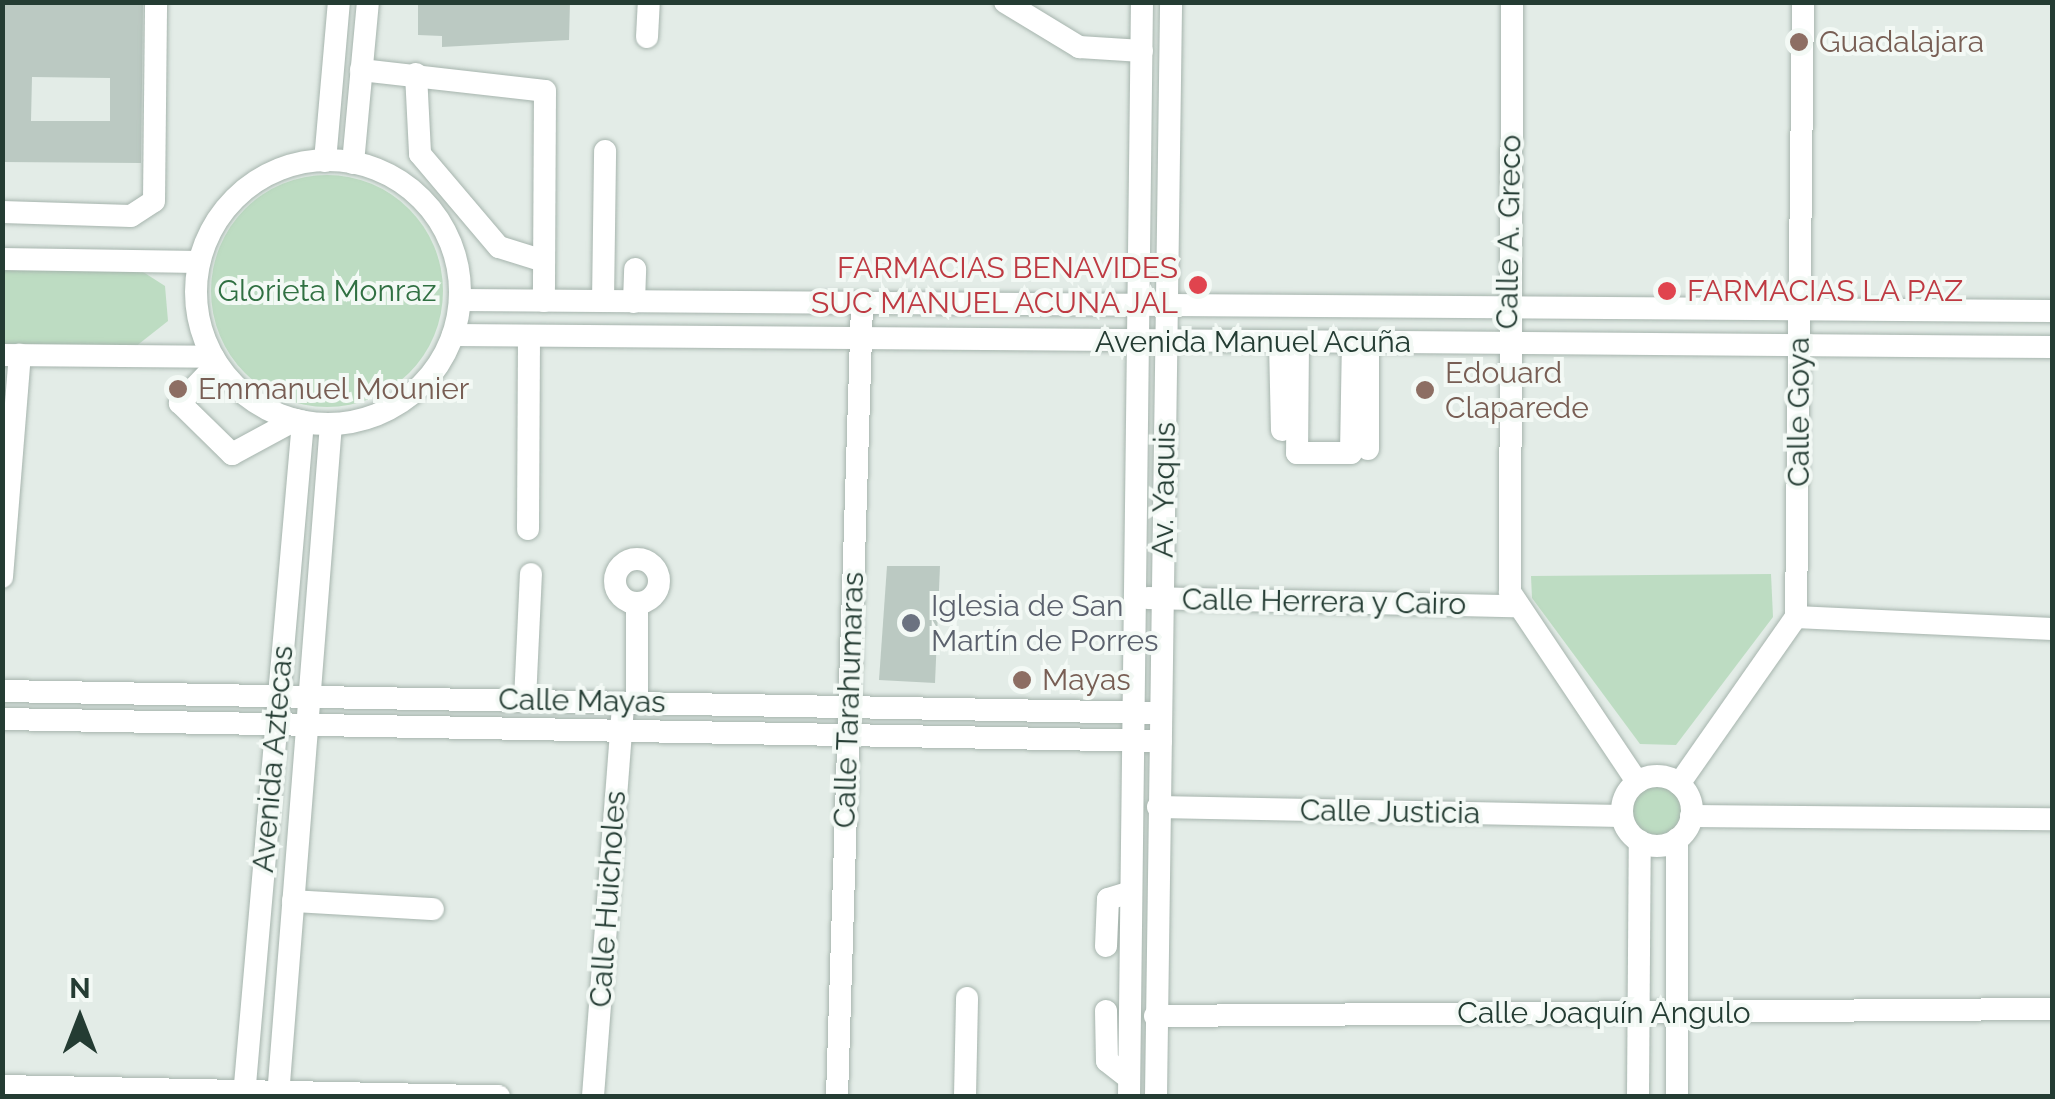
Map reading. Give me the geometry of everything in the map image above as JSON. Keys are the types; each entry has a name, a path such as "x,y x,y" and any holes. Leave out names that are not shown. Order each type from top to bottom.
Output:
{"street":[{"path":"2,212 132,216 154,201 156,2"},
{"path":"325,161 339,2"},
{"path":"647,37 650,2"},
{"path":"1005,2 1079,47 1142,52"},
{"name":"Av. Yaquis","path":"1133,741 1142,2"},
{"name":"Av. Yaquis","path":"1156,1096 1171,2"},
{"name":"Calle A. Greco","path":"1512,2 1508,342 1514,606"},
{"name":"Calle Goya","path":"1796,617 1803,2"},
{"path":"353,163 369,5"},
{"path":"362,70 545,91 544,301"},
{"path":"416,74 420,154 499,247 544,262"},
{"path":"603,301 605,151"},
{"path":"325,161 353,163 397,180 432,212 454,253 460,300 453,335 406,398 331,424 299,421 251,399 215,361 198,320 199,262 219,217 254,183 325,161"},
{"path":"2,260 199,262"},
{"path":"634,302 635,270"},
{"name":"Avenida Manuel Acuña","path":"460,300 1138,308 2052,311"},
{"name":"Calle Tarahumaras","path":"837,1096 862,304"},
{"name":"Avenida Manuel Acuña","path":"453,335 1138,344 1799,342 2052,347"},
{"path":"528,529 529,336"},
{"path":"1289,343 1298,453 1333,453 1351,452 1361,342"},
{"path":"1361,342 1368,448"},
{"path":"1282,456 1289,343"},
{"path":"2,577 11,355 215,361"},
{"path":"215,361 180,403 232,454 299,421"},
{"name":"Avenida Aztecas","path":"245,1094 299,421"},
{"name":"Avenida Aztecas","path":"279,1094 331,424"},
{"path":"525,700 531,574"},
{"name":"Calle Herrera y Cairo","path":"1135,598 1514,606"},
{"name":"Calle Huicholes","path":"593,1096 621,730 630,702 637,604"},
{"path":"1514,606 1637,782"},
{"path":"1679,784 1796,617 2052,629"},
{"name":"Calle Mayas","path":"2,691 1161,713"},
{"name":"Calle Mayas","path":"2,719 1160,741"},
{"path":"1129,1087 1133,741"},
{"path":"1637,782 1659,776 1679,784 1691,816"},
{"path":"1637,782 1622,816 1640,841 1638,1096"},
{"name":"Calle Justicia","path":"1158,807 1622,816"},
{"path":"1691,816 2052,819"},
{"path":"1677,1096 1677,839 1691,816"},
{"path":"1640,841 1677,839"},
{"path":"1106,946 1108,899 1131,892"},
{"path":"293,901 433,909"},
{"path":"965,1096 967,998"},
{"name":"Calle Joaquín Angulo","path":"1155,1016 2052,1010"},
{"path":"1106,1011 1107,1062 1129,1087"},
{"path":"2,1086 245,1094 500,1096"}],"green space":[{"name":"Glorieta Monraz","path":"327,175 371,184 392,194 409,209 424,226 434,247 443,291 434,335 424,356 409,373 392,388 371,398 327,407 283,398 262,388 245,373 230,356 220,335 211,291 220,247 230,226 245,209 262,194 283,184"},
{"path":"3,268 140,270 165,286 168,321 135,347 3,344"},
{"path":"1771,574 1773,617 1676,745 1640,744 1532,598 1531,576"},
{"path":"1657,785 1675,792 1682,810 1675,828 1657,835 1639,828 1632,810 1639,792"}],"building":[{"path":"2,2 143,2 141,163 2,162","holes":["32,77 110,78 110,121 31,121"]},
{"path":"418,2 570,2 569,40 442,47 442,36 418,35"},
{"name":"Iglesia de San Martín de Porres","path":"887,566 940,566 935,683 879,680"}],"place":[{"name":"Guadalajara","path":"1799,42"},
{"name":"FARMACIAS BENAVIDES SUC MANUEL ACUNA JAL","path":"1198,285"},
{"name":"FARMACIAS LA PAZ","path":"1667,291"},
{"name":"Emmanuel Mounier","path":"178,389"},
{"name":"Edouard Claparede","path":"1425,390"},
{"name":"Iglesia de San Martín de Porres","path":"911,623"},
{"name":"Mayas","path":"1022,680"}]}
